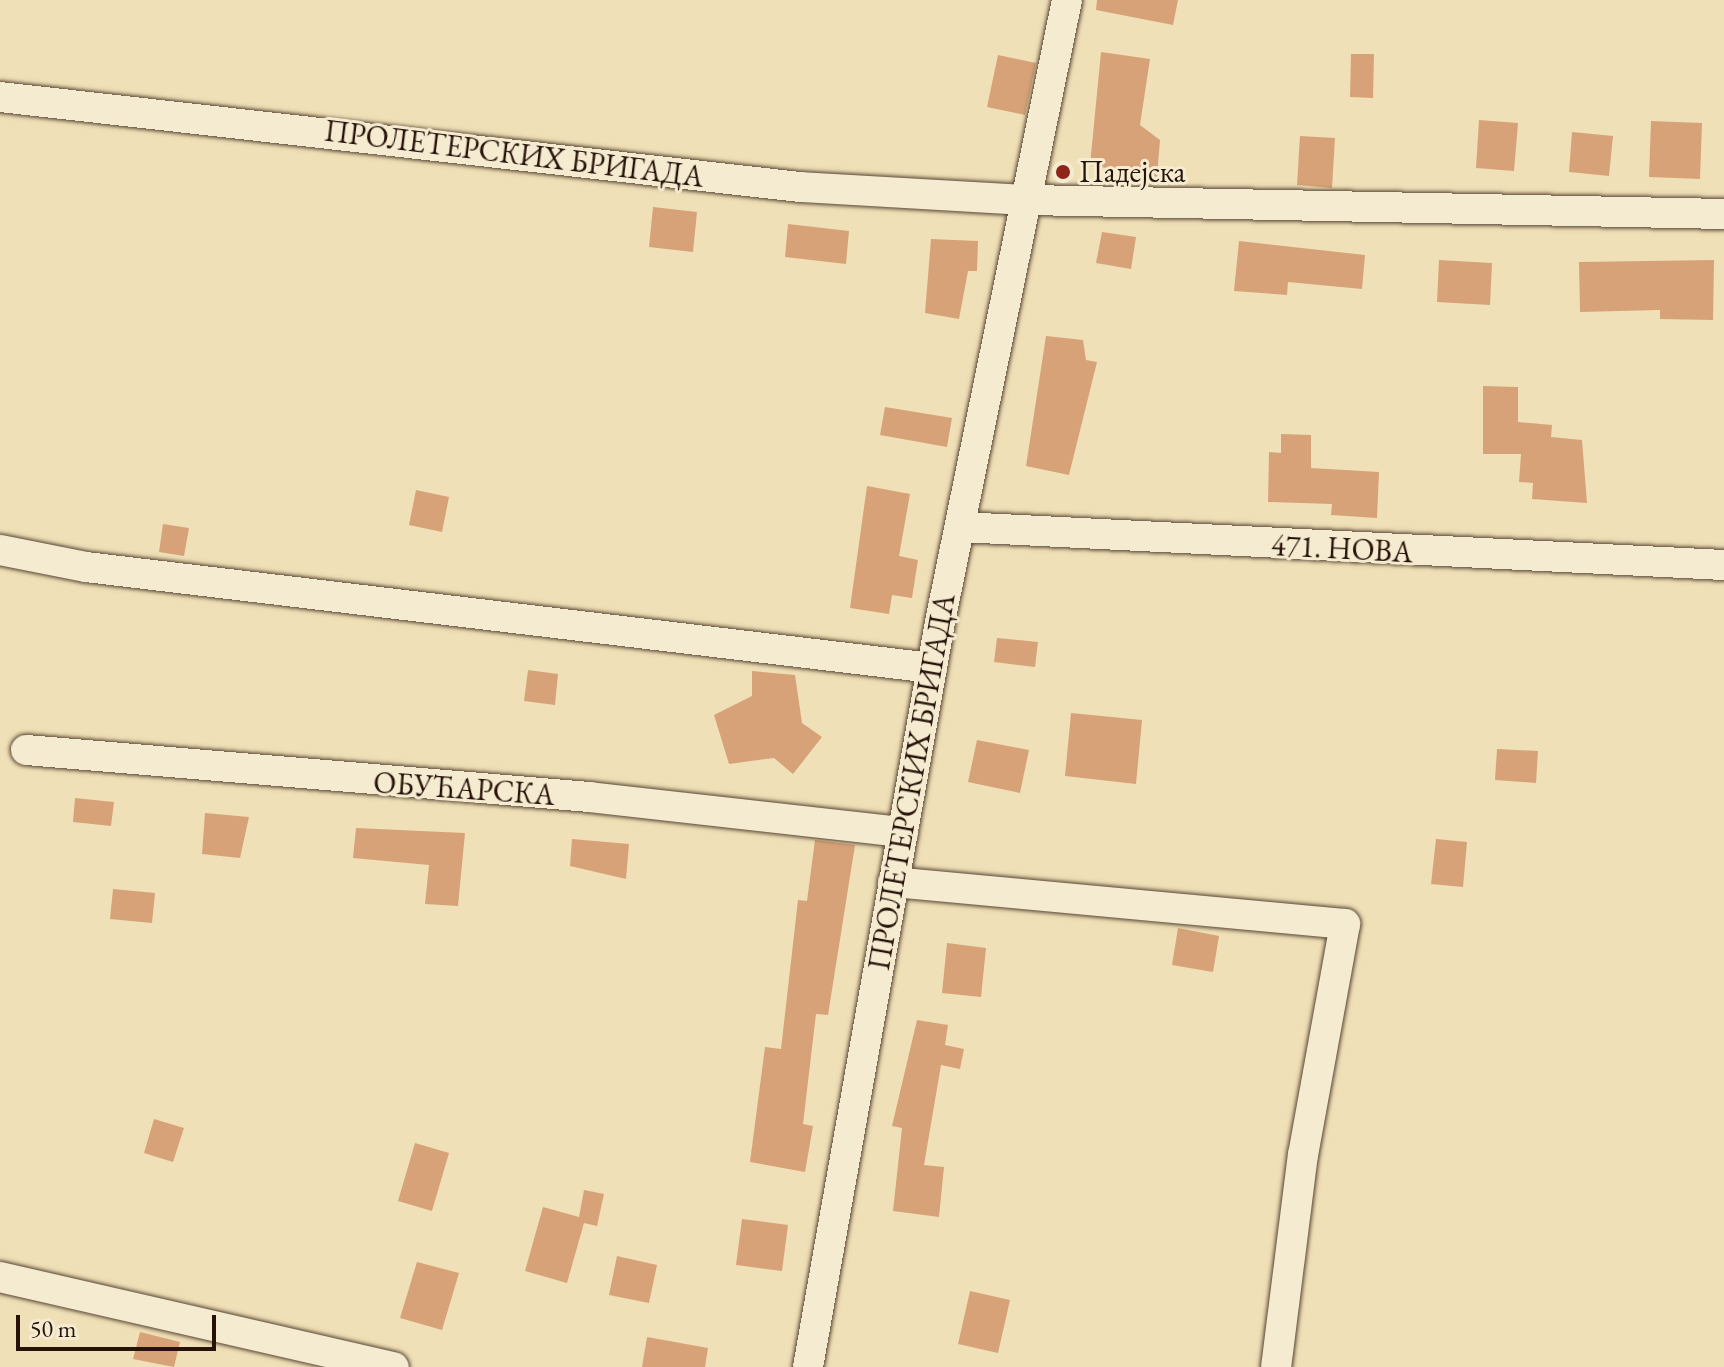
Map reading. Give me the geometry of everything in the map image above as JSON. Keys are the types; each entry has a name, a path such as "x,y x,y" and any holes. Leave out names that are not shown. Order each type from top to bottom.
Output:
{"street":[{"name":"ПРОЛЕТЕРСКИХ БРИГАДА","path":"808,1367 932,668 1067,0"},
{"name":"ПРОЛЕТЕРСКИХ БРИГАДА","path":"0,97 800,187 1028,200"},
{"path":"1028,200 1724,214"},
{"name":"471. НОВА","path":"960,527 1724,565"},
{"path":"0,550 102,569 932,668"},
{"name":"ОБУЋАРСКА","path":"26,750 903,832"},
{"path":"893,882 1345,924 1348,939 1303,1154 1276,1367"},
{"path":"0,1277 394,1367"}],"building":[{"path":"1097,0 1178,0 1173,25 1096,10"},
{"path":"1101,52 1150,59 1140,125 1160,140 1157,177 1090,165"},
{"path":"1351,54 1374,54 1373,98 1350,97"},
{"path":"998,55 1036,63 1025,115 987,107"},
{"path":"1479,120 1518,123 1514,171 1476,168"},
{"path":"1651,121 1702,123 1700,179 1649,177"},
{"path":"1572,132 1613,136 1609,176 1569,172"},
{"path":"1300,136 1335,138 1332,188 1297,185"},
{"path":"653,207 697,212 693,252 649,247"},
{"path":"788,224 849,231 846,264 785,257"},
{"path":"1102,232 1136,237 1131,269 1096,263"},
{"path":"931,239 978,241 977,271 968,271 959,319 925,313"},
{"path":"1239,241 1365,255 1362,289 1288,282 1287,295 1234,291"},
{"path":"1439,260 1492,263 1490,305 1437,302"},
{"path":"1714,260 1713,320 1660,319 1660,310 1580,312 1579,262"},
{"path":"1046,336 1083,340 1086,360 1097,362 1069,475 1026,466"},
{"path":"1483,386 1518,387 1518,422 1552,425 1551,437 1582,440 1587,503 1532,499 1533,483 1519,482 1521,454 1483,454"},
{"path":"885,407 952,418 947,447 880,435"},
{"path":"1281,434 1311,435 1311,468 1379,472 1377,518 1331,515 1332,504 1268,502 1269,452 1281,453"},
{"path":"867,486 910,494 899,556 918,560 912,598 892,595 889,614 850,608"},
{"path":"416,490 449,497 442,532 409,525"},
{"path":"163,524 189,528 184,556 159,552"},
{"path":"997,638 1038,642 1035,667 994,662"},
{"path":"528,670 558,674 555,705 524,701"},
{"path":"752,671 795,675 802,723 822,737 793,774 774,758 729,764 714,715 752,696"},
{"path":"1071,713 1142,720 1136,784 1065,776"},
{"path":"977,740 1029,750 1020,793 968,782"},
{"path":"1497,749 1538,751 1536,783 1495,780"},
{"path":"75,798 114,802 111,826 73,822"},
{"path":"205,813 249,817 240,858 202,854"},
{"path":"356,828 465,833 458,906 425,904 429,865 353,858"},
{"path":"572,839 629,844 626,879 570,866"},
{"path":"1436,839 1467,842 1463,887 1431,884"},
{"path":"815,840 855,845 828,1015 816,1014 803,1124 813,1126 805,1172 750,1162 765,1047 781,1049 798,900 807,901"},
{"path":"113,889 155,893 152,923 110,919"},
{"path":"1178,928 1219,936 1213,972 1172,965"},
{"path":"947,943 986,948 981,997 942,993"},
{"path":"917,1020 948,1025 945,1045 964,1049 960,1069 941,1065 924,1165 944,1167 939,1217 893,1211 902,1128 892,1126"},
{"path":"154,1119 184,1128 173,1162 144,1153"},
{"path":"415,1143 449,1153 432,1211 398,1201"},
{"path":"584,1190 604,1194 597,1226 584,1223 567,1283 525,1271 543,1207 579,1217"},
{"path":"742,1219 788,1225 782,1271 736,1265"},
{"path":"617,1256 657,1265 649,1303 609,1295"},
{"path":"417,1262 459,1273 442,1330 400,1318"},
{"path":"970,1291 1010,1300 998,1353 958,1344"},
{"path":"140,1332 180,1342 174,1367 133,1359"},
{"path":"647,1337 708,1348 705,1367 642,1367"}],"place":[{"name":"Падејска","path":"1063,172"}]}
